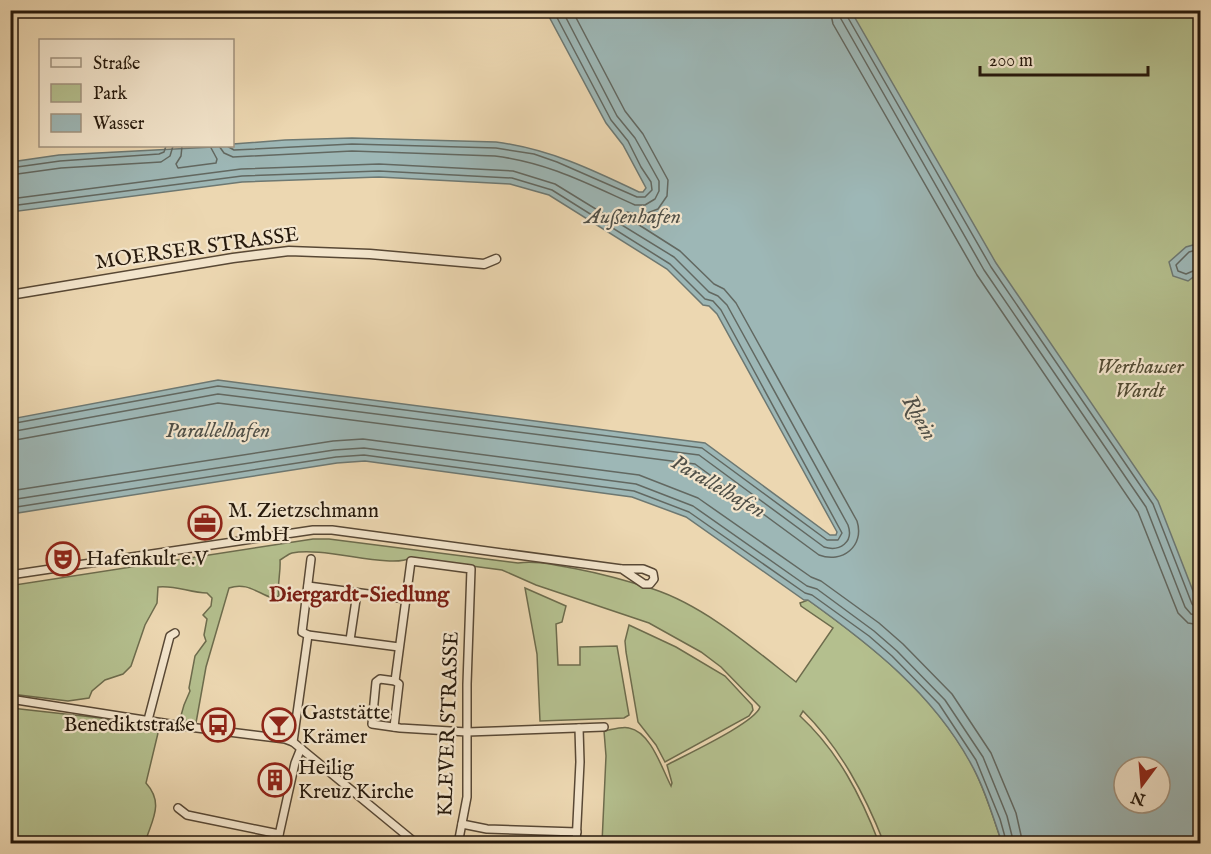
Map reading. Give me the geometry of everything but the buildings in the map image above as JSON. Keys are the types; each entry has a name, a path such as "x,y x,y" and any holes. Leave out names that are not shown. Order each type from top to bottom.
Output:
{"street":[{"name":"MOERSER STRASSE","path":"10,295 233,258 289,251 370,254 484,264 496,260"},
{"path":"10,575 313,530 332,530 622,569"},
{"path":"311,559 302,632 308,635 399,646"},
{"name":"KLEVER STRASSE","path":"406,599 411,561 471,569 466,797 458,843"},
{"path":"308,586 406,599 395,681"},
{"path":"350,640 357,593"},
{"path":"148,720 170,636 175,633"},
{"path":"294,742 308,635"},
{"path":"394,727 399,684 395,681 380,679 376,682 371,722 375,725 394,727 466,732 604,727"},
{"path":"10,700 259,735 294,742 414,842"},
{"path":"576,843 580,762 579,728"},
{"path":"277,843 295,763 301,748"},
{"path":"178,808 187,815 279,834"},
{"path":"462,824 487,829 577,832"}],"green space":[{"name":"Werthauser Wardt","path":"844,11 1200,11 1200,660 1056,364"},
{"path":"313,539 329,539 518,563 533,562 596,573 634,583 672,597 710,617 796,682 833,628 801,606 800,603 808,600 877,653 937,713 975,771 1002,843 884,843 851,773 829,741 803,711 800,716 826,744 847,775 879,843 602,843 606,756 604,731 626,728 644,736 655,752 671,786 667,765 733,730 755,714 760,707 721,667 701,652 649,623 536,585 502,570 411,558 387,561 321,552 289,554 280,560 279,596 272,598 241,586 229,588 206,667 196,723 180,719 190,691 195,656 206,641 204,635 207,619 203,615 211,606 212,598 207,593 177,588 158,587 157,603 145,625 131,666 123,674 105,680 92,691 89,698 68,701 11,694 10,581 15,585"},
{"path":"525,588 566,606 562,622 556,624 558,665 580,665 580,647 617,646 629,715 624,718 540,721 537,654"},
{"path":"629,625 676,647 725,676 752,705 753,710 749,716 665,762 656,745 638,722 626,652 625,641"},
{"path":"11,708 101,718 113,721 111,730 120,732 124,722 148,725 158,733 146,783 152,791 156,805 145,843 11,843"}],"water":[{"path":"546,11 851,11 996,263 1158,501 1200,609 1200,843 1002,843 984,791 955,737 919,692 898,672 855,635 808,600 804,600 686,517 632,497 365,461 337,463 11,514 11,419 218,380 705,443 830,535 836,535 837,532 717,314 709,306 703,305 667,269 549,195 510,184 379,177 242,182 11,212 11,162 59,155 234,147 234,144 285,140 352,138 496,142 552,155 639,192 643,192 646,188 623,145 606,123"},
{"path":"1200,243 1200,272 1188,281 1173,276 1169,262 1186,247"}],"place":[{"name":"M. Zietzschmann GmbH","path":"205,523"},
{"name":"Hafenkult e.V","path":"63,559"},
{"name":"Benediktstraße","path":"218,725"},
{"name":"Gaststätte Krämer","path":"279,725"},
{"name":"Heilig Kreuz Kirche","path":"275,780"}],"district":[{"name":"Diergardt-Siedlung","path":"359,595"}],"water label":[{"name":"Außenhafen","path":"633,217"},
{"name":"Rhein","path":"919,418"},
{"name":"Parallelhafen","path":"218,431"},
{"name":"Parallelhafen","path":"718,487"}]}
